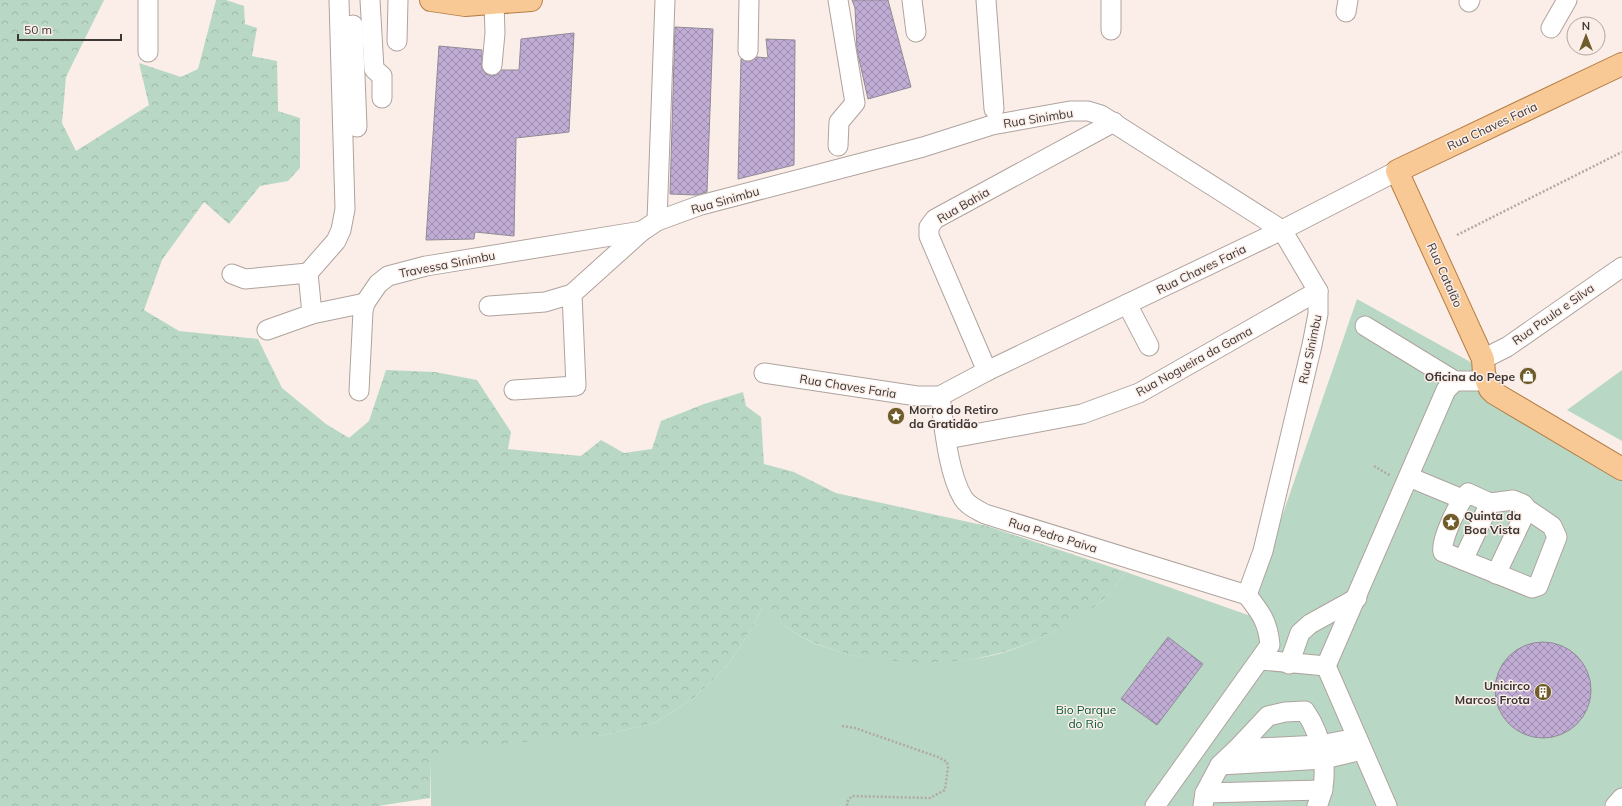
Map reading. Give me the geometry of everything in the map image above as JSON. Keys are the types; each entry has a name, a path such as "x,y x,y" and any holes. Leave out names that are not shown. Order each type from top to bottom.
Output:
{"main road":[{"path":"431,0 465,5 487,2 531,0"},
{"name":"Rua Chaves Faria","path":"1397,171 1622,64"},
{"name":"Rua Catalão","path":"1397,171 1483,359 1486,381"},
{"path":"1486,381 1494,393 1622,469"}],"street":[{"path":"148,0 148,52"},
{"path":"232,274 245,279 308,273 336,240 341,230 345,209 339,0"},
{"path":"352,0 357,127"},
{"path":"370,0 374,70 382,76 382,98"},
{"path":"397,41 398,0"},
{"path":"650,226 665,0"},
{"path":"748,51 749,0"},
{"path":"838,0 854,103 839,122 838,146"},
{"path":"912,0 916,32"},
{"path":"986,0 994,109"},
{"path":"1111,0 1111,30"},
{"path":"1551,28 1566,0"},
{"path":"487,2 495,33 492,65"},
{"name":"Rua Sinimbu","path":"490,306 545,302 572,294 650,226 701,205 923,147 992,125 1070,111 1088,111 1101,115 1282,230 1318,291 1318,314 1312,345 1263,551 1247,595"},
{"name":"Rua Bahia","path":"987,371 929,236 929,227 935,219 1114,122"},
{"name":"Rua Chaves Faria","path":"764,373 917,396 940,396 987,371 1282,230 1397,171"},
{"name":"Travessa Sinimbu","path":"366,302 378,284 388,276 426,266 650,226"},
{"name":"Rua Paula e Silva","path":"1483,359 1507,347 1622,267"},
{"path":"308,273 312,314"},
{"name":"Rua Nogueira da Gama","path":"947,439 1082,414 1139,393 1318,291"},
{"path":"514,390 576,386 572,294"},
{"path":"268,330 312,314 366,302"},
{"path":"359,392 363,311 366,302"},
{"path":"1127,304 1149,346"},
{"path":"1365,326 1455,381 1486,381"},
{"path":"1387,806 1326,666 1357,598 1373,556 1446,390 1455,381"},
{"name":"Rua Pedro Paiva","path":"940,396 951,465 963,498 972,507 985,514 1247,595"},
{"path":"1407,481 1462,499"},
{"path":"1468,493 1471,493 1490,503 1513,500 1523,504 1527,509 1552,526 1557,537 1538,586 1532,588 1443,552 1442,549 1448,531 1462,499 1468,493"},
{"path":"1463,560 1490,503"},
{"path":"1496,574 1527,509"},
{"path":"1155,806 1270,645 1269,632 1264,618 1247,595"},
{"path":"1289,664 1300,633 1310,624 1357,598"},
{"path":"1260,660 1289,664 1326,666"},
{"path":"1305,711 1312,721 1322,752 1320,798 1204,799 1220,765 1268,716 1286,712 1305,711"},
{"path":"1220,765 1322,752 1360,744"},
{"path":"1237,749 1322,752"},
{"path":"1615,806 1622,798"}],"path":[{"path":"1457,235 1622,152"},
{"path":"1374,466 1407,481"},
{"path":"842,726 855,728 938,757 947,762 948,767 945,790 938,795 930,798 852,796 847,802 847,806"}],"green space":[{"path":"0,0 104,0 66,77 62,123 76,151 149,105 139,63 181,77 198,69 216,0 226,0 244,6 245,24 257,28 252,56 277,61 278,111 300,118 300,168 288,181 260,186 229,224 204,202 162,260 144,310 179,331 258,339 282,388 326,424 349,438 369,421 386,370 435,372 477,380 511,432 508,449 581,456 601,440 624,453 652,449 661,421 704,404 743,392 746,406 761,417 764,464 794,472 836,493 987,526 1126,572 1100,603 1045,636 1014,649 992,655 942,663 886,661 831,649 807,639 786,627 767,607 762,608 750,631 728,665 694,698 654,723 604,735 430,760 430,798 378,806 0,806"},
{"name":"Quinta da Boa Vista","path":"1357,299 1476,365 1484,389 1622,473 1622,806 431,806 430,760 444,749 604,735 654,723 694,698 728,665 750,631 762,608 767,606 778,620 786,627 806,639 830,649 857,656 912,662 966,660 1013,650 1034,641 1090,610 1109,594 1126,572 1248,615"},
{"path":"1622,370 1622,441 1567,410"}],"building":[{"path":"852,0 888,0 911,87 868,99 857,50 855,8"},
{"path":"675,27 713,29 707,192 696,195 670,194"},
{"path":"574,33 569,132 516,138 514,236 475,232 474,239 426,240 439,46 482,50 482,69 486,74 491,76 497,75 501,70 519,70 521,39"},
{"path":"766,39 795,40 794,165 738,179 741,59 748,62 757,57 768,58"},
{"path":"1168,637 1203,664 1157,725 1121,699"},
{"name":"Unicirco Marcos Frota","path":"1543,642 1561,645 1577,656 1588,672 1591,690 1588,708 1577,724 1561,735 1543,738 1525,735 1509,724 1498,708 1495,690 1498,672 1509,656 1525,645"}],"place":[{"name":"Oficina do Pepe","path":"1528,376"},
{"name":"Morro do Retiro da Gratidão","path":"896,416"},
{"name":"Quinta da Boa Vista","path":"1451,522"},
{"name":"Unicirco Marcos Frota","path":"1543,692"}],"park label":[{"name":"Bio Parque do Rio","path":"1086,716"}]}
